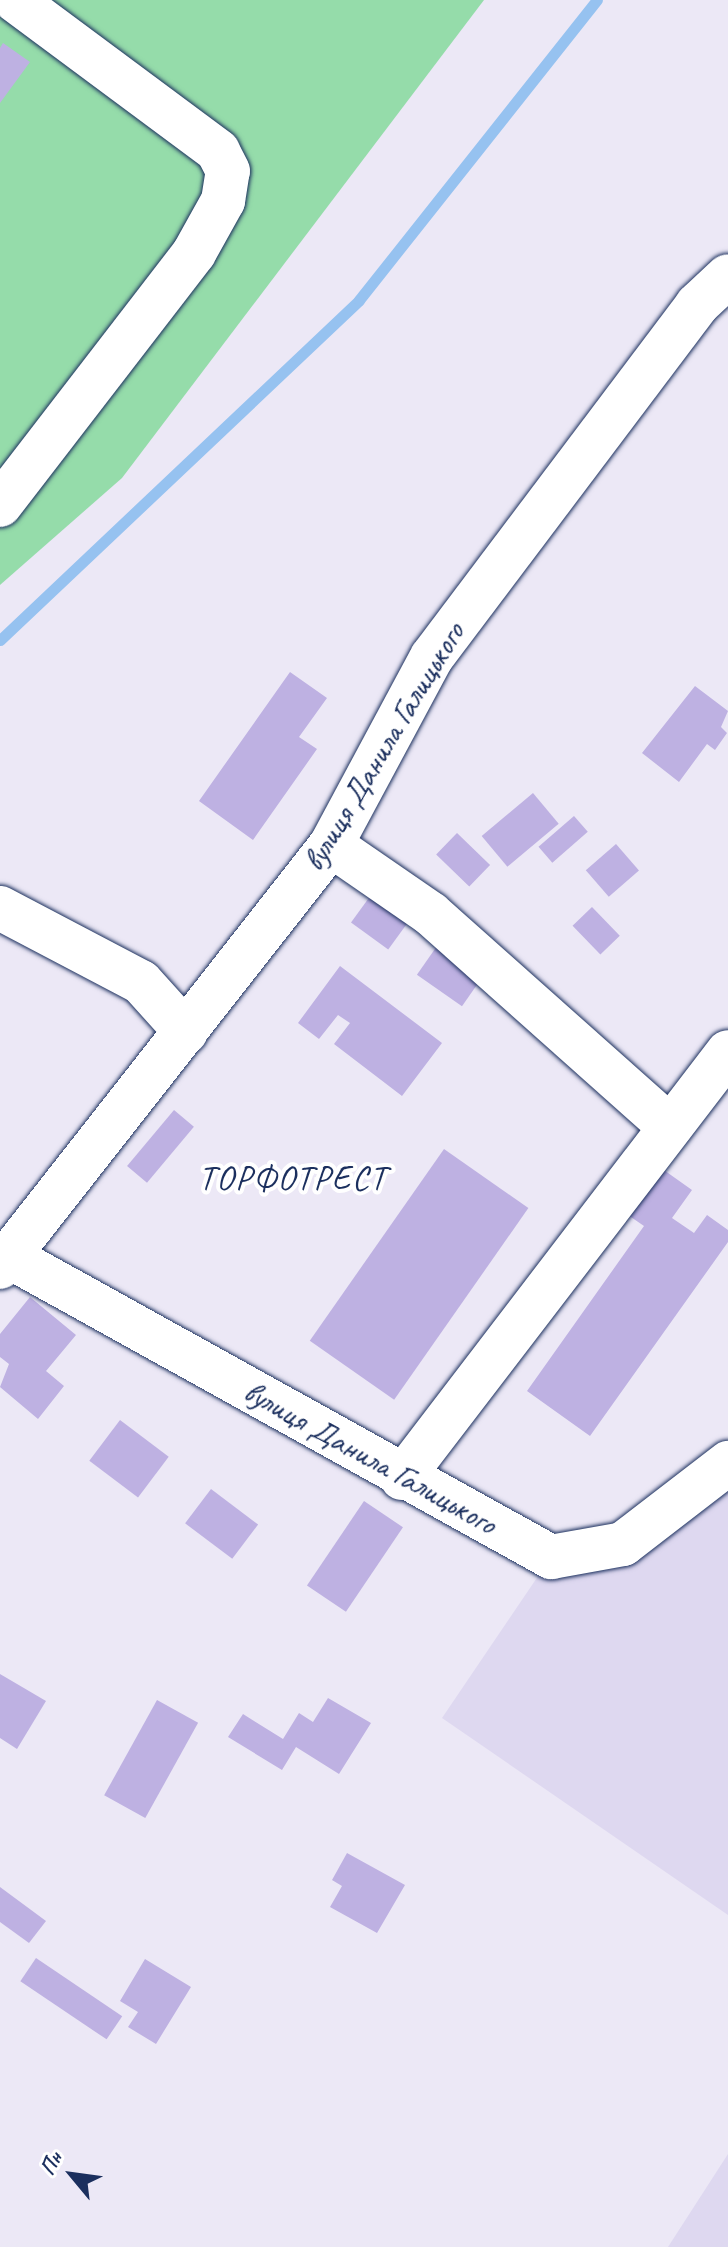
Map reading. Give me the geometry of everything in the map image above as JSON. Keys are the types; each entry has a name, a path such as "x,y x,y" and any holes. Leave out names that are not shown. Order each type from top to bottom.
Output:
{"street":[{"path":"0,505 194,253 223,201 228,171 218,151 15,0"},
{"name":"вулиця Данила Галицького","path":"728,276 697,305 432,657 331,845 5,1262 551,1557 623,1544 728,1463"},
{"path":"331,845 431,914 670,1127"},
{"path":"0,908 141,982 186,1032"},
{"path":"402,1478 728,1052"}],"shaded area":[{"path":"712,1482 728,1491 728,1915 442,1718 551,1557"},
{"path":"728,2154 728,2247 668,2247"}],"green space":[{"path":"0,0 484,0 122,478 0,585"}],"building":[{"path":"3,43 30,62 0,103 0,48"},
{"path":"290,672 327,698 299,737 317,749 253,840 199,801"},
{"path":"695,686 728,711 721,727 727,733 715,750 707,744 679,782 642,753"},
{"path":"533,793 559,824 507,867 482,836"},
{"path":"574,816 588,832 552,863 539,847"},
{"path":"457,833 490,865 469,887 436,855"},
{"path":"616,844 639,870 609,897 586,870"},
{"path":"371,895 408,922 388,950 351,923"},
{"path":"592,907 620,936 600,955 573,926"},
{"path":"437,946 482,978 462,1006 417,975"},
{"path":"340,966 442,1043 402,1096 334,1044 350,1023 338,1015 319,1039 298,1023"},
{"path":"174,1110 194,1127 147,1183 127,1166"},
{"path":"444,1149 528,1208 394,1400 310,1341"},
{"path":"661,1168 692,1190 672,1218 694,1233 707,1215 728,1230 728,1242 590,1436 527,1391 644,1226 628,1215"},
{"path":"30,1297 76,1335 46,1371 64,1386 38,1419 0,1387 9,1364 0,1357 0,1334"},
{"path":"120,1420 169,1457 138,1497 89,1461"},
{"path":"211,1489 258,1525 232,1559 185,1523"},
{"path":"364,1501 403,1527 346,1612 307,1586"},
{"path":"0,1674 46,1701 17,1749 0,1738"},
{"path":"328,1698 371,1723 339,1774 296,1747 282,1770 228,1737 243,1714 283,1739 299,1713 313,1722"},
{"path":"157,1700 198,1723 145,1818 104,1795"},
{"path":"347,1853 405,1885 377,1933 330,1907 342,1886 332,1880"},
{"path":"0,1887 46,1921 29,1943 0,1922"},
{"path":"36,1958 122,2016 107,2039 20,1981"},
{"path":"145,1959 191,1987 156,2044 128,2027 138,2012 120,2001"}],"waterway":[{"path":"0,640 359,300 597,0"}],"district":[{"name":"ТОРФОТРЕСТ","path":"293,1178"}]}
